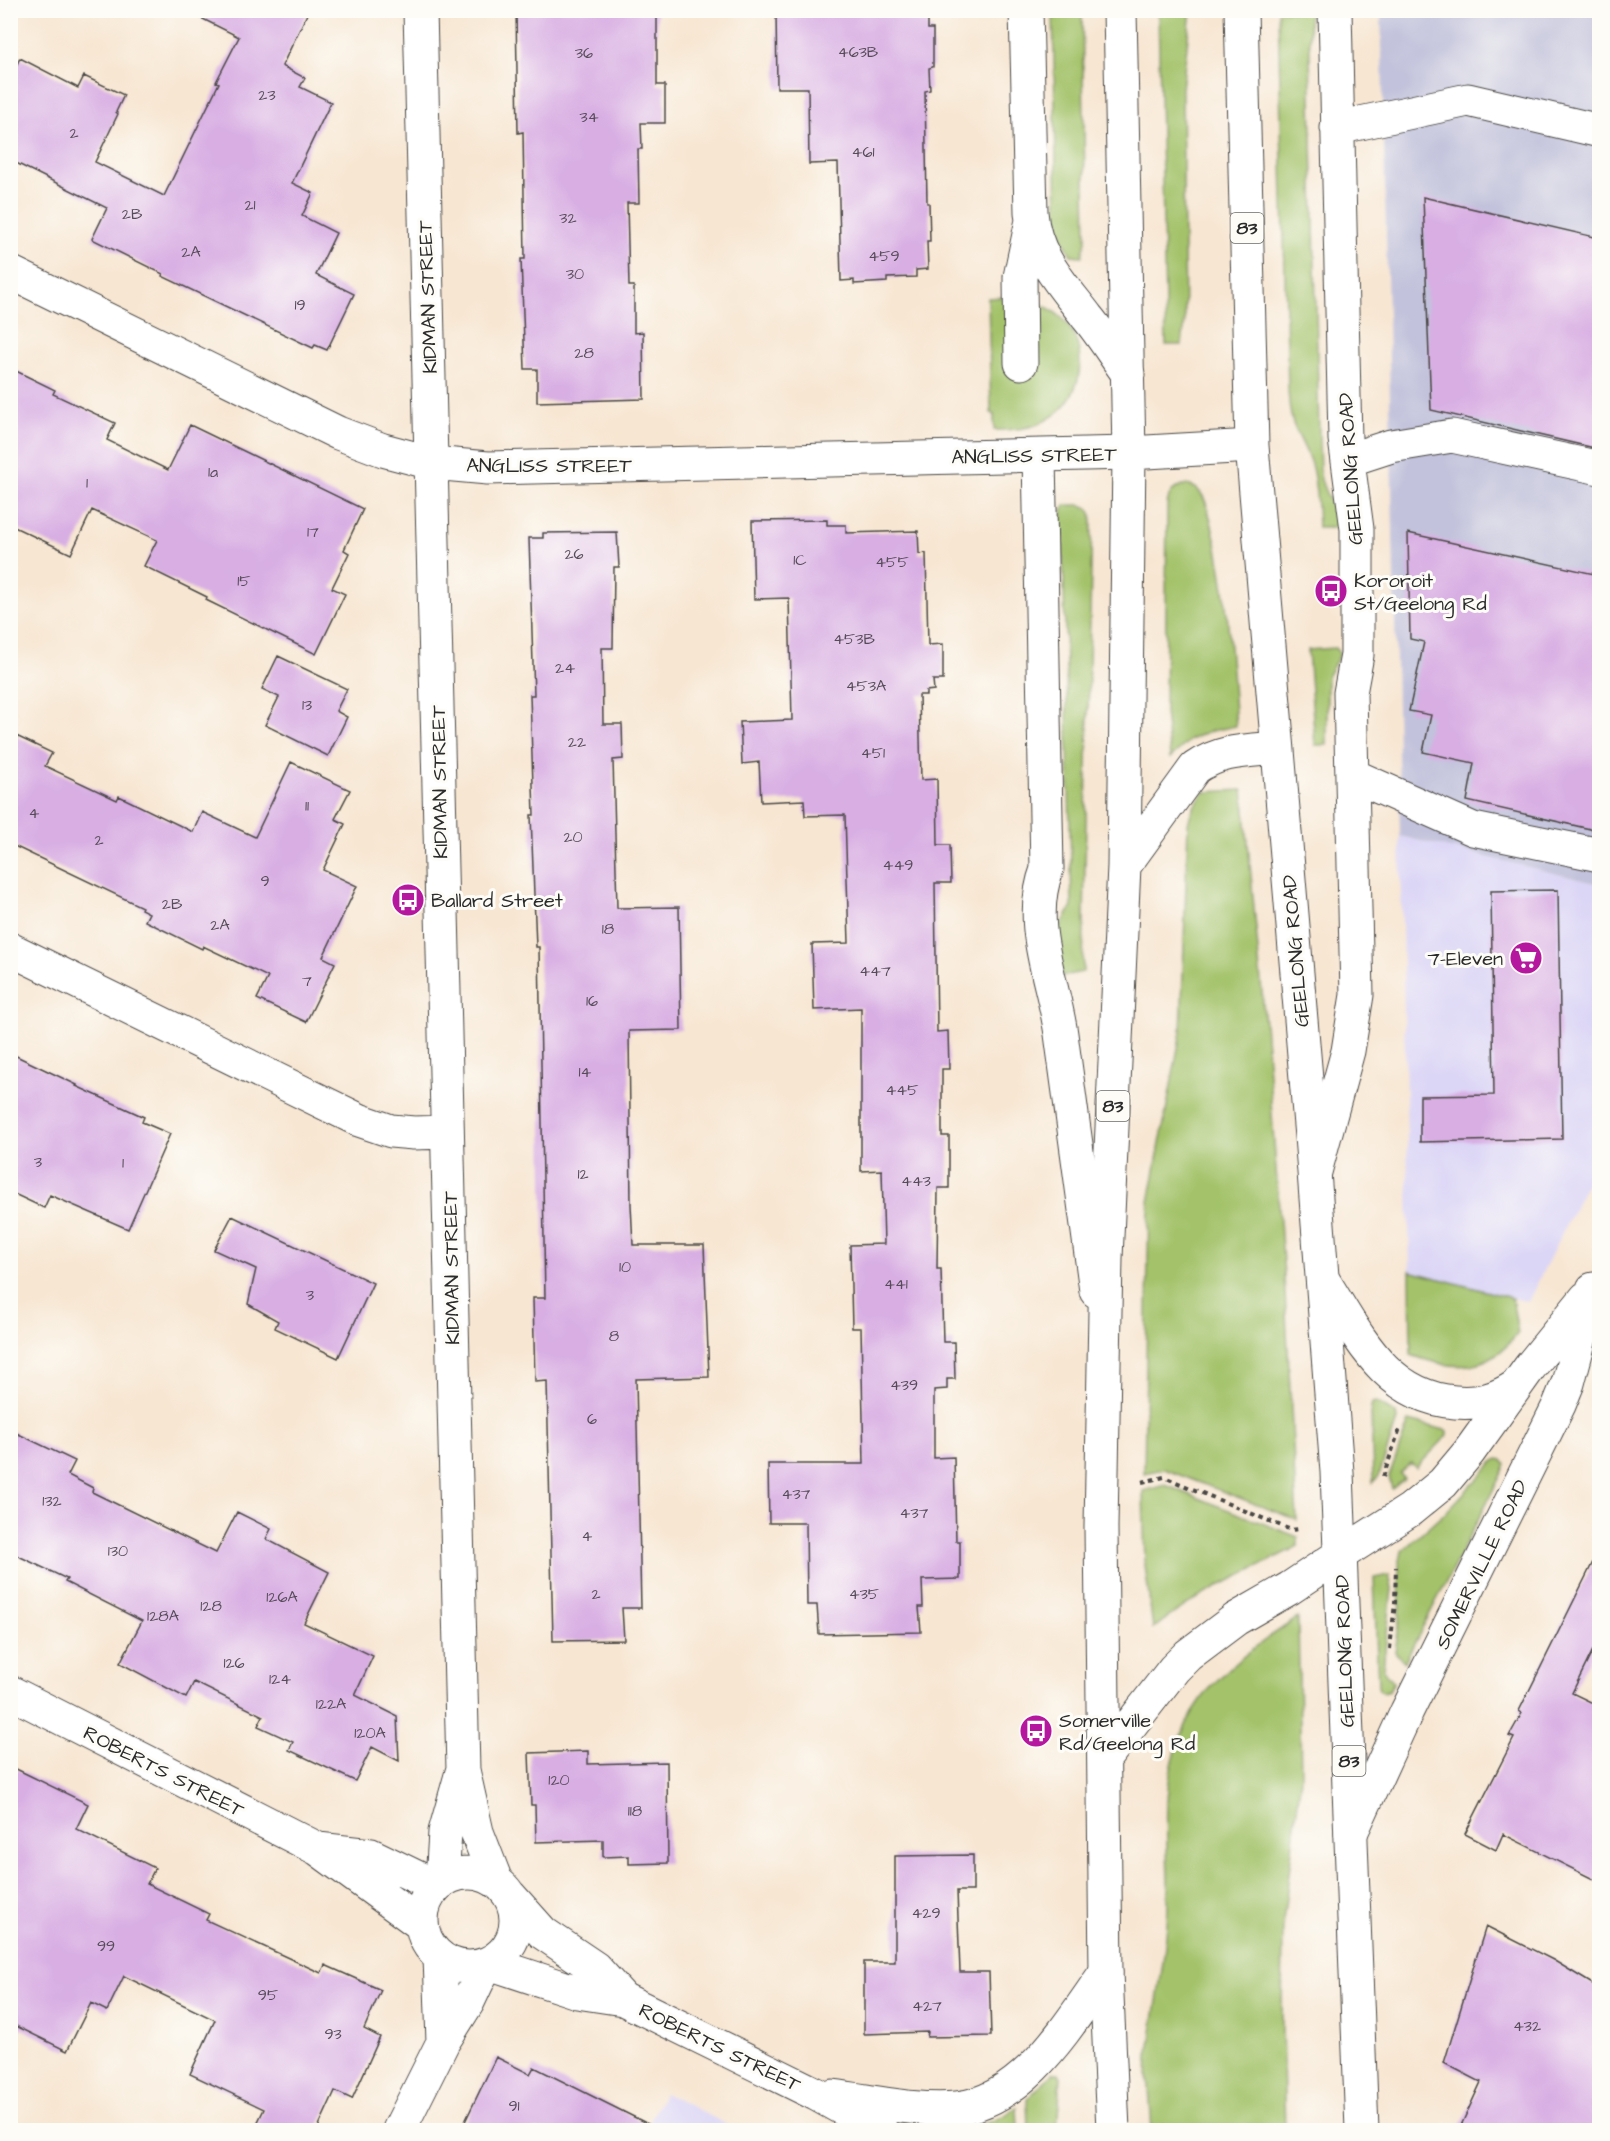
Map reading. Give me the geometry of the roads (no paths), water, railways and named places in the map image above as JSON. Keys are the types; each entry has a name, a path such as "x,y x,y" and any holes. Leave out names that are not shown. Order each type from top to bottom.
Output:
{"main road":[{"name":"KIDMAN STREET","path":"420,10 463,1770 477,1832 503,1888"},
{"path":"1026,10 1032,222 1036,241 1046,264 1128,374"},
{"name":"83","path":"1113,2130 1106,1972 1101,1527 1107,1247 1124,866 1129,453 1120,10"},
{"name":"GEELONG ROAD","path":"1241,10 1252,446 1323,1280 1337,1472 1362,2130"},
{"name":"GEELONG ROAD","path":"1314,1172 1348,1051 1356,1003 1350,693 1356,666 1357,529 1345,420 1335,10"},
{"path":"1338,128 1468,100 1599,131"},
{"path":"1022,363 1020,277 1032,222"},
{"name":"ANGLISS STREET","path":"10,272 338,433 383,450 432,463 488,468 1040,456 1252,446"},
{"path":"1348,460 1391,446 1452,436 1599,468"},
{"path":"1040,456 1047,869 1040,892 1039,932 1059,1023 1104,1352"},
{"path":"1124,866 1195,768 1211,757 1224,753 1277,748"},
{"path":"1352,775 1473,829 1599,855"},
{"path":"10,949 359,1120 391,1131 447,1132"},
{"path":"1323,1280 1366,1347 1392,1377 1415,1393 1429,1399 1475,1403 1498,1397 1518,1385"},
{"name":"SOMERVILLE ROAD","path":"1104,1759 1174,1669 1188,1655 1227,1624 1290,1588 1410,1510 1443,1483 1469,1452 1596,1282"},
{"name":"SOMERVILLE ROAD","path":"1351,1833 1407,1711 1559,1405 1568,1383 1596,1282"},
{"name":"ROBERTS STREET","path":"10,1692 318,1849 422,1925"},
{"name":"KIDMAN STREET","path":"439,1884 445,1832 463,1770"},
{"name":"ROBERTS STREET","path":"318,1849 371,1855 439,1884"},
{"path":"468,1872 483,1874 503,1888 515,1911 516,1926 511,1941 501,1954 488,1963 474,1967 462,1967 440,1957 431,1948 422,1925 423,1911 427,1898 439,1884 454,1875 468,1872"},
{"name":"ROBERTS STREET","path":"503,1888 543,1933 595,1968 623,1999"},
{"path":"440,1957 443,2042"},
{"path":"399,2130 443,2042 468,2002 488,1963"},
{"name":"ROBERTS STREET","path":"488,1963 577,1992 623,1999 816,2094 881,2130"},
{"name":"ROBERTS STREET","path":"816,2094 938,2109 972,2106 1014,2086 1063,2031 1106,1972"}],"place":[{"name":"Kororoit St/Geelong Rd","path":"1331,591"},
{"name":"Ballard Street","path":"408,900"},
{"name":"7-Eleven","path":"1526,958"},
{"name":"Somerville Rd/Geelong Rd","path":"1036,1731"}]}
